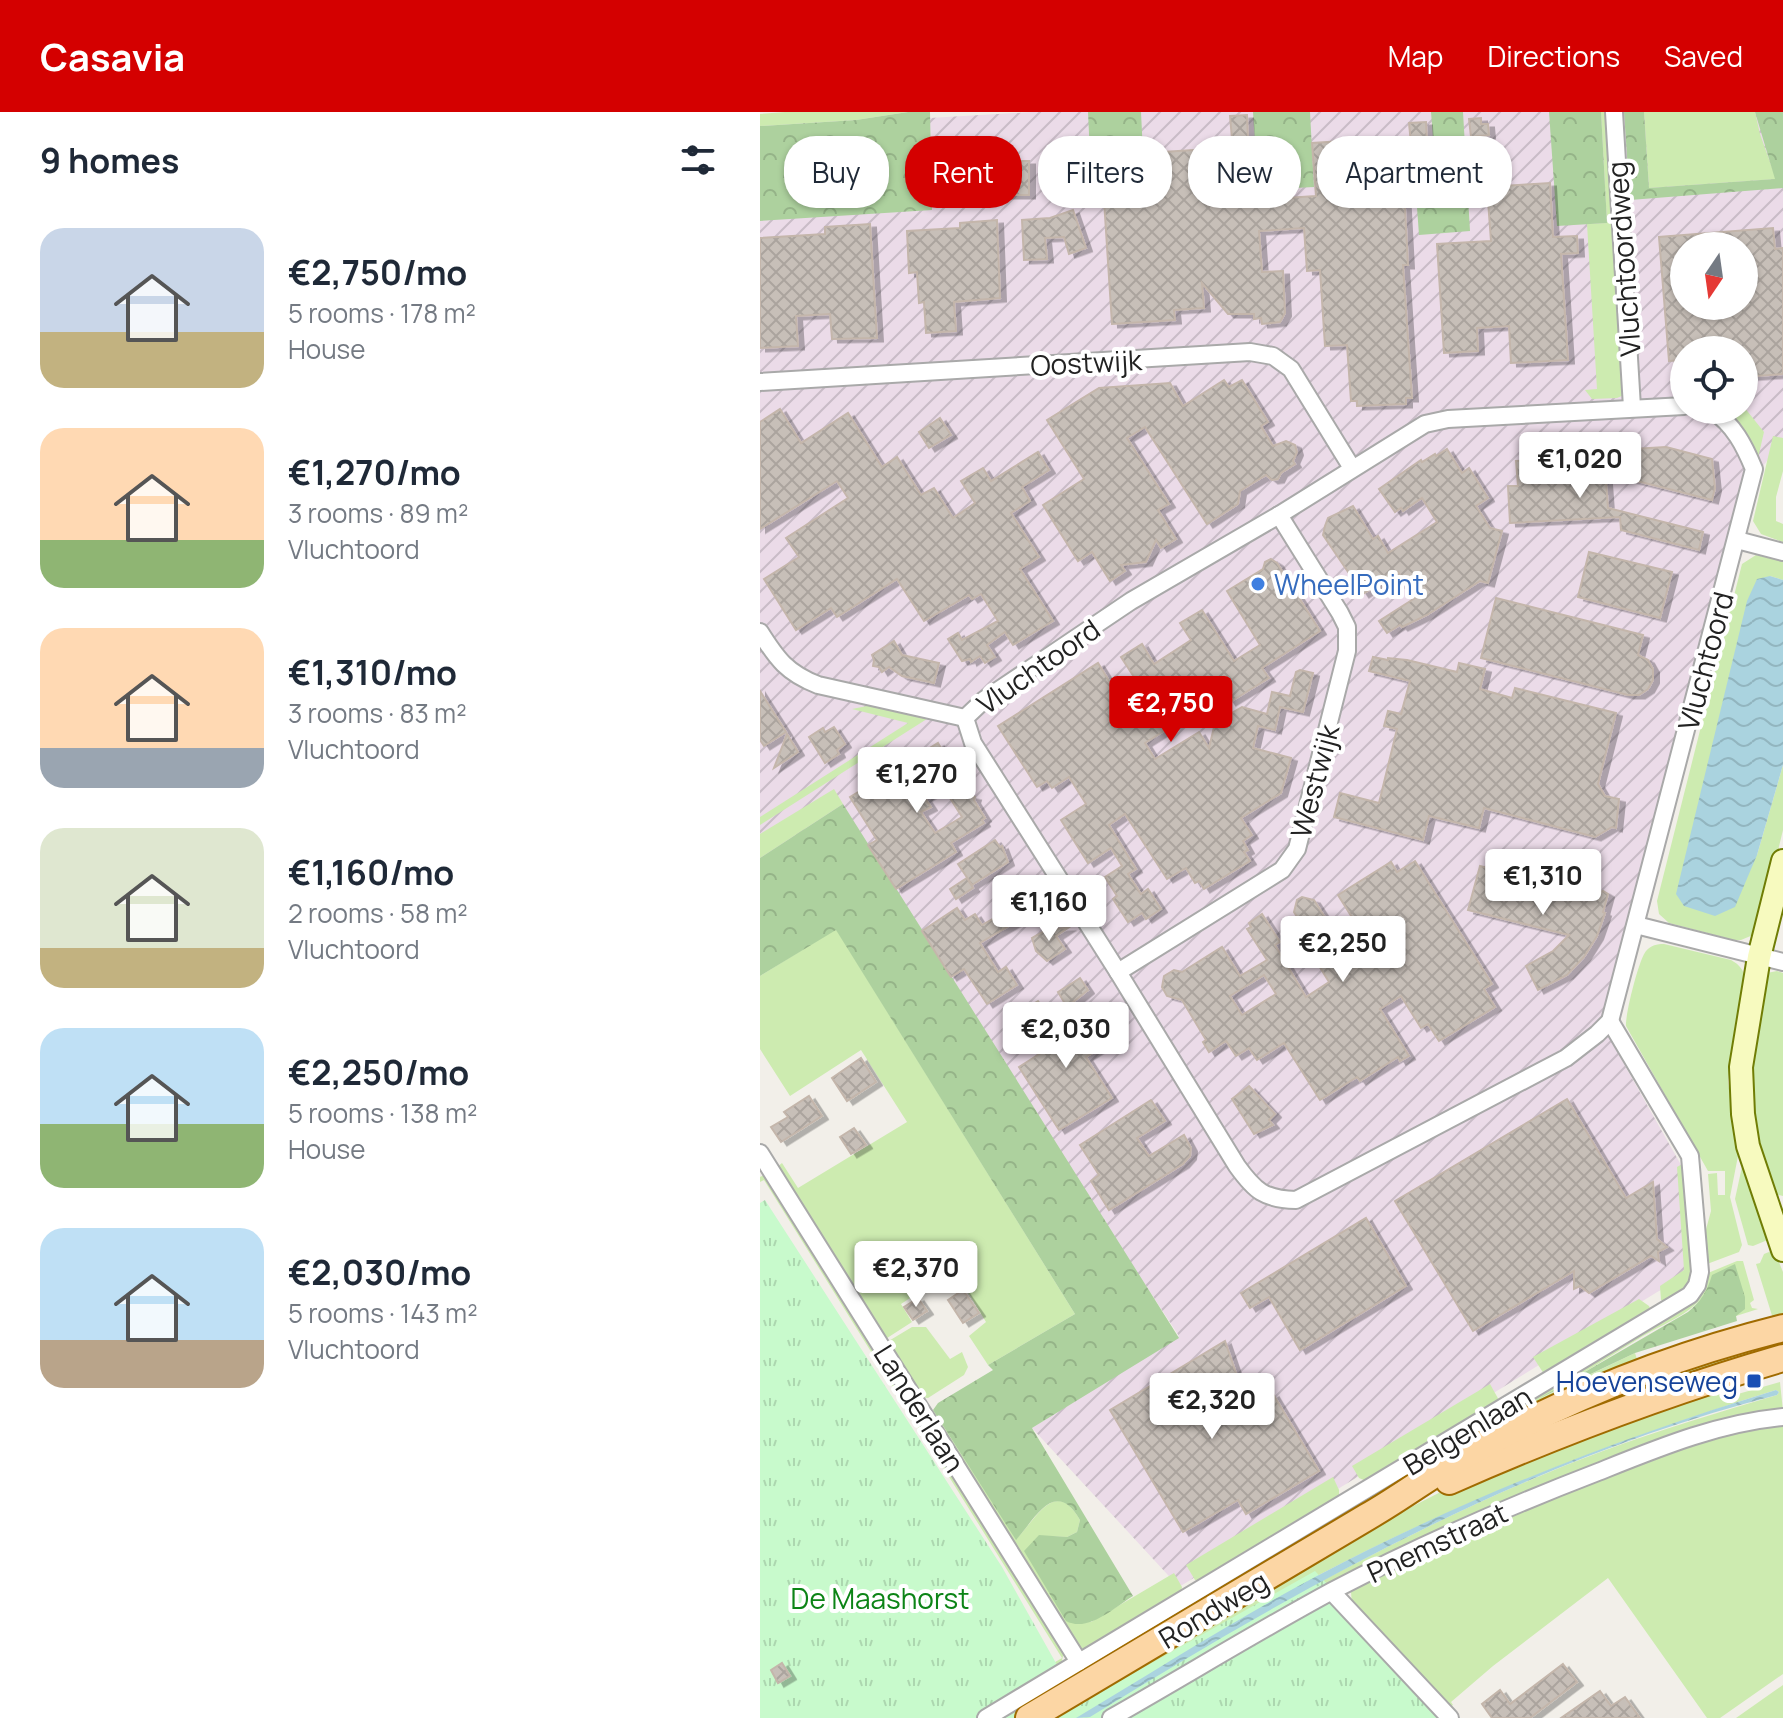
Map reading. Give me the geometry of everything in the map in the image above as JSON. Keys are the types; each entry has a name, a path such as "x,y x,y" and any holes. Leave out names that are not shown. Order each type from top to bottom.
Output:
{"main road":[{"path":"1783,861 1759,957 1744,1041 1741,1083 1748,1146 1779,1212 1783,1250"},
{"name":"Rondweg","path":"1029,1718 1397,1500 1472,1451 1592,1391 1663,1365 1783,1328"},
{"name":"Rondweg","path":"1397,1500 1439,1486 1590,1422 1712,1379 1783,1358"}],"street":[{"name":"Vluchtoordweg","path":"1614,112 1632,407"},
{"name":"Oostwijk","path":"760,382 1250,352 1273,356 1291,369 1352,468"},
{"name":"Vluchtoord","path":"1670,406 1448,419 1425,424 1279,515 1131,601 984,700 965,718 973,743 1237,1166 1249,1183 1275,1200 1296,1200 1566,1058 1610,1021 1754,469 1744,445 1730,424"},
{"name":"Westwijk","path":"1118,972 1282,870 1297,849 1347,651 1347,627 1279,515"},
{"path":"1737,540 1783,552"},
{"path":"760,632 776,658 796,676 818,685 965,718"},
{"path":"1636,925 1783,962"},
{"name":"Belgenlaan","path":"986,1718 1690,1295 1697,1285 1700,1272 1690,1156 1610,1021"},
{"name":"Landerlaan","path":"760,1153 1079,1662"},
{"name":"Pnemstraat","path":"1111,1718 1332,1592 1414,1550 1588,1475 1711,1429 1750,1420 1783,1417"},
{"path":"1332,1592 1450,1718"}],"shaded area":[{"path":"1031,112 1783,112 1783,440 1760,470 1611,1041 1685,1172 1688,1273 1179,1587 1032,1428 1179,1336 847,831 760,860 760,128"}],"green space":[{"path":"908,112 856,120 760,126 760,114"},
{"path":"930,112 930,136 905,136 905,208 932,210 760,221 760,126"},
{"path":"1088,112 1141,112 1142,136 1089,136"},
{"path":"1253,112 1310,112 1314,187 1301,188 1301,136 1255,136"},
{"path":"1431,112 1463,112 1464,136 1433,136"},
{"path":"1549,112 1601,112 1607,223 1557,226"},
{"path":"1601,112 1610,112 1624,395 1592,399 1585,390 1597,389 1587,224 1607,223"},
{"path":"1624,112 1644,112 1649,188 1775,179 1755,112 1783,112 1783,188 1630,200"},
{"path":"1644,112 1755,112 1776,179 1649,188"},
{"path":"1417,208 1469,208 1470,231 1419,235"},
{"path":"1740,424 1758,424 1764,432 1758,458"},
{"path":"1773,436 1783,438 1783,471 1776,497 1776,521 1783,524 1783,542 1761,534 1753,521"},
{"path":"1756,555 1783,561 1783,580 1770,576 1757,855 1783,765 1783,830 1760,924 1753,935 1734,940 1669,923 1659,914 1657,901 1742,564"},
{"path":"872,705 930,717 760,825 760,817 908,723 852,709"},
{"path":"834,789 843,804 760,858 760,834"},
{"path":"843,804 1179,1338 1032,1428 1133,1596 1110,1612 1083,1624 1066,1621 1024,1551 1039,1535 1067,1537 1077,1532 1080,1520 1071,1508 1062,1502 1054,1502 1038,1513 1016,1540 933,1410 938,1403 993,1370 988,1365 1075,1314 836,930 760,976 760,858"},
{"path":"836,929 1075,1314 988,1365 969,1336 986,1322 966,1289 943,1289 936,1281 901,1304 912,1322 884,1340 776,1168 782,1163 798,1188 907,1122 861,1050 790,1096 760,1049 760,976"},
{"path":"1664,944 1731,960 1741,968 1745,980 1735,1024 1728,1081 1738,1156 1730,1197 1742,1245 1739,1252 1707,1264 1705,1233 1711,1211 1708,1174 1717,1173 1718,1195 1725,1195 1725,1171 1708,1171 1626,1026 1633,987 1643,956 1652,946"},
{"path":"1767,973 1783,973 1783,1196 1775,1194 1764,1165 1752,1119 1749,1088 1752,1047"},
{"path":"1743,1162 1770,1239 1753,1246 1748,1245 1735,1199"},
{"path":"1684,1163 1692,1278 1684,1292 1665,1302 1661,1300 1660,1286 1684,1270 1677,1167"},
{"path":"770,1176 1064,1652 1061,1664 961,1718 1062,1658 764,1180 760,1182 760,1177"},
{"name":"De Maashorst","path":"765,1200 1002,1567 1079,1704 1315,1571 1452,1718 760,1718 760,1203"},
{"path":"1774,1250 1783,1272 1783,1314 1774,1322 1756,1264 1760,1263 1764,1254"},
{"path":"1743,1261 1754,1300 1750,1303 1752,1308 1758,1309 1736,1316 1708,1290 1678,1317 1541,1398 1635,1353 1638,1362 1005,1718 1085,1665 1690,1304 1701,1294 1708,1273"},
{"path":"1735,1264 1745,1297 1745,1309 1736,1316 1737,1321 1635,1353 1540,1398 1688,1312 1703,1296 1712,1275"},
{"path":"1639,1299 1649,1306 1652,1313 1544,1374 1533,1357"},
{"path":"912,1327 926,1327 950,1359 962,1352 968,1367 964,1375 928,1398 921,1397 887,1342"},
{"path":"1766,1338 1770,1350 1603,1404 1525,1437 1526,1426"},
{"path":"1780,1382 1783,1411 1754,1414 1231,1630 1367,1557 1507,1490 1624,1443 1779,1392 1776,1390 1658,1429 1485,1496 1317,1576 1064,1718 1059,1705 1390,1518 1458,1483 1721,1389 1724,1398"},
{"path":"1490,1384 1500,1402 1366,1481 1359,1478 1352,1466"},
{"path":"933,1410 1016,1539 1046,1506 1062,1502 1071,1507 1080,1520 1077,1532 1067,1537 1039,1536 1091,1622 1174,1573 1182,1587 1181,1593 1088,1651 1075,1645 932,1417"},
{"path":"1783,1422 1783,1674 1720,1718 1707,1718 1608,1578 1493,1666 1451,1702 1453,1705 1450,1707 1352,1605 1351,1592 1355,1587 1483,1524 1712,1434"},
{"path":"1333,1477 1339,1498 1201,1582 1195,1580 1186,1565"},
{"path":"1783,1685 1783,1718 1736,1718"}],"water":[{"path":"1770,576 1783,580 1783,765 1757,855 1735,907 1715,916 1684,906 1676,894 1747,601 1757,579"},
{"path":"1776,1390 1779,1392 1777,1395 1686,1421 1596,1453 1422,1530 1253,1619 1090,1717 1076,1718 1286,1593 1428,1521 1542,1472 1658,1428"}],"building":[{"path":"1247,115 1248,136 1232,136 1230,116"},
{"path":"1481,118 1481,124 1488,124 1489,135 1471,136 1469,119"},
{"path":"1426,122 1427,136 1410,136 1409,123"},
{"path":"1312,143 1317,143 1317,208 1405,208 1408,265 1403,265 1412,398 1406,398 1406,404 1357,406 1357,401 1351,401 1347,345 1325,346 1320,270 1307,271 1304,228 1259,231 1262,272 1283,271 1285,313 1280,322 1262,324 1261,318 1254,319 1254,314 1228,314 1202,283 1204,308 1174,310 1175,320 1112,324 1105,208 1172,208 1172,151 1188,150 1188,208 1301,208 1301,197 1316,196"},
{"path":"1022,161 1029,161 1029,195 1022,195"},
{"path":"1550,183 1553,237 1577,236 1578,253 1561,254 1568,360 1511,363 1509,326 1477,328 1478,351 1444,353 1437,244 1491,241 1489,208 1512,208 1512,185"},
{"path":"1073,210 1086,248 1069,254 1064,237 1045,238 1047,259 1024,260 1022,220 1050,218"},
{"path":"997,220 1000,298 954,302 956,331 926,333 924,302 919,303 917,272 909,273 907,231 960,228 960,223"},
{"path":"870,224 877,338 832,339 830,314 796,316 798,346 760,348 760,238 825,234 825,227"},
{"path":"1773,228 1775,249 1783,248 1783,374 1758,376 1758,336 1670,336 1669,361 1659,237 1670,236 1670,320 1758,320 1758,232 1722,232"},
{"path":"1224,380 1229,387 1242,380 1268,422 1261,426 1273,446 1286,441 1295,445 1295,464 1281,473 1278,479 1272,480 1266,475 1240,491 1238,504 1207,524 1145,427 1127,438 1169,504 1158,510 1176,539 1161,548 1156,540 1146,562 1121,565 1125,571 1110,581 1092,552 1078,561 1043,505 1084,479 1047,420 1099,388 1170,383 1183,406"},
{"path":"780,409 801,443 848,413 882,467 897,457 921,495 934,488 953,518 975,503 961,481 983,468 991,481 1038,452 1049,470 1022,487 1030,501 1011,513 1039,557 1020,569 1053,621 1013,645 1005,632 987,645 995,657 985,663 980,656 971,662 970,659 962,661 948,639 958,633 962,640 998,621 981,594 972,599 969,595 924,621 897,579 837,617 831,608 796,630 764,579 799,557 786,538 848,498 837,481 760,529 760,422"},
{"path":"940,418 951,435 929,448 919,432"},
{"path":"1666,447 1712,459 1715,488 1712,500 1617,476 1616,450"},
{"path":"1447,449 1462,473 1469,468 1488,498 1476,506 1490,528 1502,531 1488,583 1480,581 1427,615 1387,633 1379,621 1415,598 1398,572 1363,594 1323,535 1325,526 1328,518 1353,506 1373,539 1378,536 1388,553 1437,522 1422,498 1403,511 1401,508 1395,512 1379,489 1421,460"},
{"path":"1589,457 1590,482 1606,481 1608,508 1703,532 1699,550 1621,530 1620,517 1510,523 1508,486 1518,486 1516,461"},
{"path":"1589,552 1672,572 1660,618 1578,597"},
{"path":"1271,559 1277,563 1320,631 1262,668 1269,678 1230,702 1224,693 1145,743 1155,759 1199,732 1209,748 1215,723 1242,707 1267,714 1272,692 1290,696 1296,672 1313,673 1303,712 1280,707 1275,730 1258,726 1253,748 1291,758 1281,793 1241,818 1252,835 1243,841 1248,850 1244,852 1250,861 1204,889 1199,881 1195,883 1186,868 1167,879 1125,814 1109,825 1136,869 1128,874 1141,894 1148,889 1161,909 1146,919 1142,913 1128,922 1113,899 1117,896 1105,877 1122,866 1111,848 1088,863 1061,820 1086,804 1069,777 1052,788 1047,781 1037,787 998,726 1098,663 1114,689 1134,677 1121,657 1142,644 1154,664 1191,640 1180,623 1202,610 1234,661 1260,645 1227,591 1263,569 1265,562"},
{"path":"1496,598 1643,635 1638,655 1648,660 1653,669 1653,680 1648,689 1639,695 1628,695 1481,658"},
{"path":"894,641 902,655 939,663 934,683 902,676 889,667 882,672 879,667 873,666 872,655"},
{"path":"1373,657 1407,660 1457,672 1459,663 1485,669 1480,689 1512,698 1515,688 1616,713 1598,784 1605,796 1619,799 1616,828 1612,827 1595,837 1484,808 1479,828 1429,816 1423,840 1334,817 1340,793 1379,803 1397,729 1384,726 1388,711 1401,714 1410,681 1369,671"},
{"path":"760,691 786,732 764,746 760,740"},
{"path":"834,727 845,744 837,750 839,754 825,763 809,737 823,728 825,732"},
{"path":"787,734 798,752 774,768"},
{"path":"938,743 970,796 975,797 985,818 982,820 984,823 951,843 956,852 896,889 868,845 877,840 850,797","holes":["943,787 962,817 935,833 921,812 931,807 925,798"]},
{"path":"995,840 1002,846 1008,862 972,885 958,864"},
{"path":"1415,861 1492,984 1484,989 1495,1007 1439,1041 1428,1024 1421,1028 1401,996 1380,1009 1409,1056 1400,1061 1398,1057 1360,1081 1357,1077 1320,1100 1284,1043 1257,1060 1249,1048 1236,1056 1226,1041 1209,1052 1203,1042 1206,1040 1182,1000 1167,996 1162,987 1164,976 1174,970 1182,972 1222,947 1240,976 1267,960 1247,929 1251,927 1249,923 1262,914 1280,942 1275,945 1306,997 1329,982 1302,938 1308,934 1294,912 1297,900 1302,897 1314,900 1356,966 1375,954 1338,895 1391,862 1397,872","holes":["1264,975 1276,994 1242,1015 1230,996"]},
{"path":"1480,866 1595,895 1603,891 1608,894 1597,936 1584,957 1567,975 1538,990 1526,966 1553,951 1569,935 1468,910"},
{"path":"967,878 973,888 956,899 950,889"},
{"path":"1016,886 1019,891 1026,887 1041,907 980,943 998,972 1006,967 1017,985 987,1004 964,969 951,977 922,931 957,908 965,920 975,914 982,925 1003,913 999,897"},
{"path":"1068,928 1056,936 1065,949 1047,961 1036,951 1032,938 1048,929"},
{"path":"1080,978 1088,990 1067,1007 1058,992"},
{"path":"1038,1001 1053,1024 1044,1029 1061,1056 1088,1042 1080,1026 1095,1017 1104,1030 1114,1023 1121,1035 1086,1057 1112,1098 1059,1130 1019,1067 1044,1051 1020,1012"},
{"path":"861,1058 876,1082 847,1101 832,1078"},
{"path":"1249,1086 1275,1114 1269,1120 1273,1125 1254,1134 1232,1099"},
{"path":"809,1096 822,1116 781,1142 771,1127 788,1117 784,1112"},
{"path":"1567,1099 1626,1198 1653,1182 1657,1239 1667,1247 1658,1252 1659,1261 1651,1256 1589,1293 1580,1286 1574,1289 1574,1271 1473,1331 1395,1201"},
{"path":"1151,1100 1165,1121 1137,1138 1149,1156 1184,1135 1191,1148 1190,1156 1183,1164 1109,1210 1091,1181 1099,1175 1080,1145"},
{"path":"854,1128 866,1145 851,1154 840,1137"},
{"path":"1366,1218 1406,1286 1300,1350 1269,1297 1250,1308 1241,1293"},
{"path":"963,1290 979,1313 963,1323 948,1300"},
{"path":"918,1298 927,1311 913,1320 904,1307"},
{"path":"1225,1341 1236,1373 1255,1405 1273,1394 1319,1471 1246,1514 1238,1500 1183,1532 1110,1410"},
{"path":"782,1663 790,1676 778,1683 771,1670"},
{"path":"1563,1664 1577,1682 1530,1718 1492,1718 1482,1704 1500,1690 1510,1704"},
{"path":"1600,1691 1611,1706 1625,1697 1640,1718 1561,1718"}],"place":[{"name":"WheelPoint","path":"1258,584"},
{"name":"Hoevenseweg","path":"1754,1381"}]}
